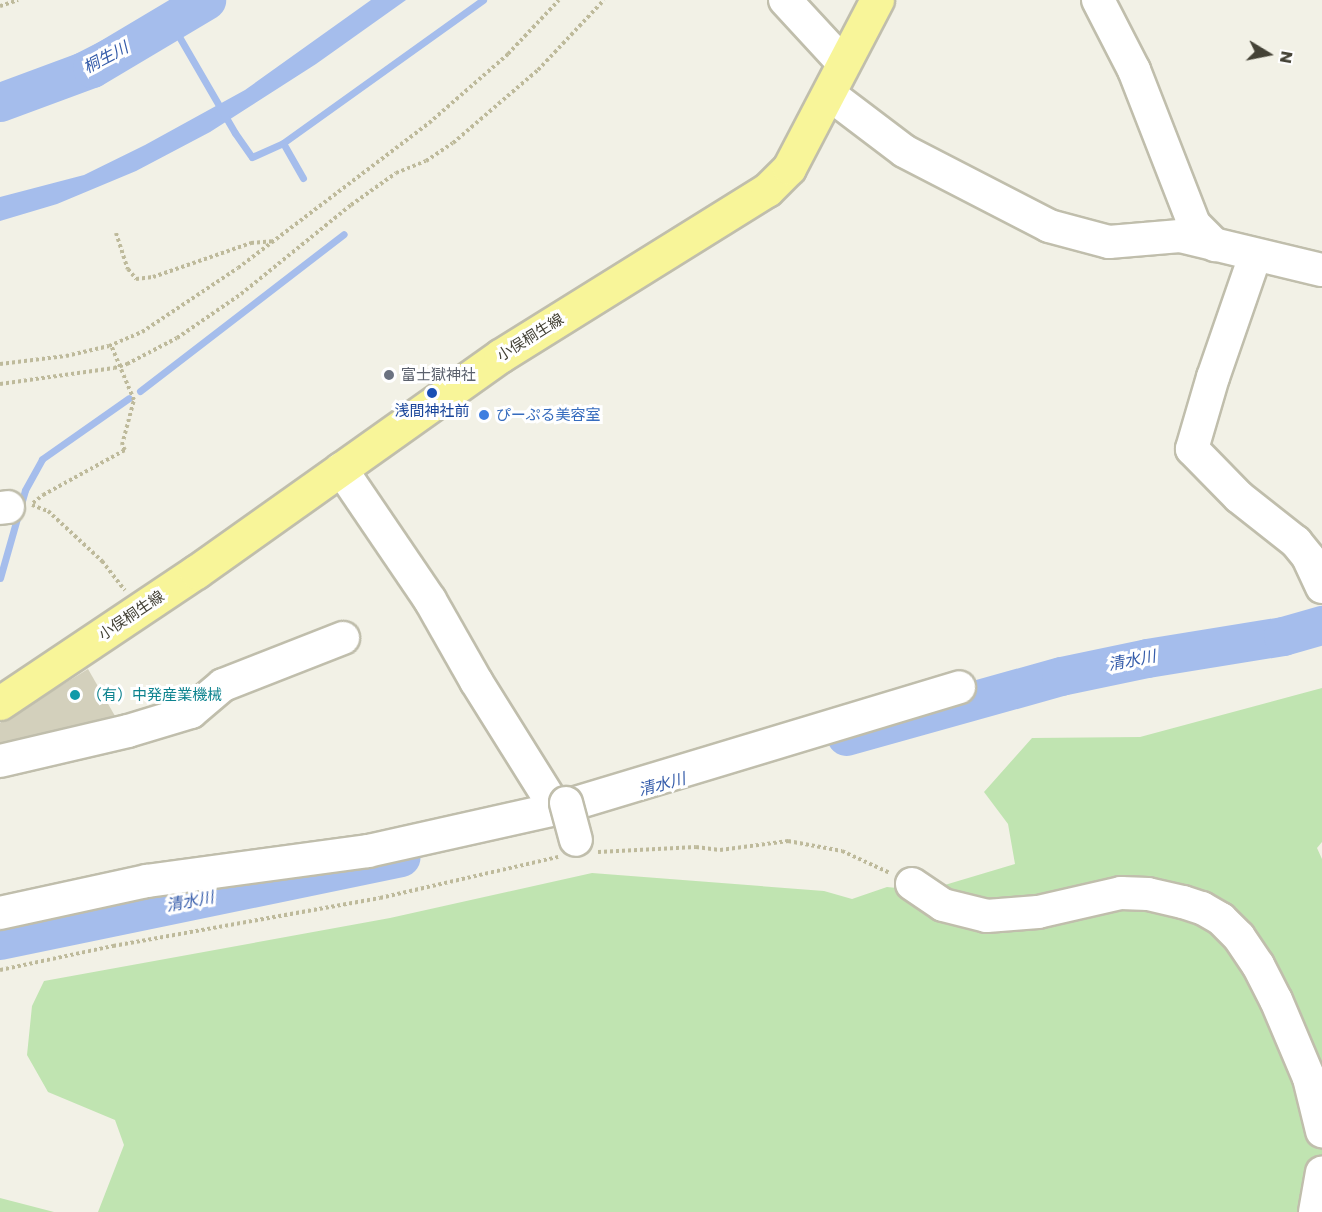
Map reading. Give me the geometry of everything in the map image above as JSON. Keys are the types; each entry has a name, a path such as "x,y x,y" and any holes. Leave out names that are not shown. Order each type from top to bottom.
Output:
{"main road":[{"name":"小俣桐生線","path":"0,703 140,609 500,356 733,214 767,190 789,168 877,0"}],"street":[{"path":"784,0 844,64"},
{"path":"1098,0 1134,70 1194,224 1215,245"},
{"path":"829,94 904,151 1049,226 1109,242 1180,236 1255,256 1322,270"},
{"path":"1255,256 1213,377 1192,449 1239,497 1296,542 1308,557 1322,587"},
{"path":"341,469 430,600 476,681 561,806 577,846"},
{"path":"0,761 128,731 190,712 222,685 343,638"},
{"path":"0,913 147,881 368,851 561,806 959,687"},
{"path":"912,884 943,906 987,916 1038,912 1121,893 1167,898 1202,908 1212,914 1239,937 1263,974 1309,1078 1322,1131"},
{"path":"1315,1212 1322,1173"}],"path":[{"path":"0,6 18,0"},
{"path":"0,364 66,356 111,345 142,332 238,268 429,123 508,54 559,0"},
{"path":"0,384 27,382 122,366 177,338 240,294 351,205 396,173 426,161 453,143 538,70 604,0"},
{"path":"116,233 128,269 136,279 153,277 250,243 273,242"},
{"path":"14,506 35,499 124,450 122,445 134,400 122,366 111,345"},
{"path":"14,506 48,512 102,561 140,609"},
{"path":"0,970 113,946 380,898 577,846 696,847 720,850 789,841 842,851 912,884"}],"green space":[{"path":"1322,688 1322,842 1317,848 1322,859 1322,1212 98,1212 124,1145 115,1120 48,1092 27,1055 32,1006 44,981 390,918 592,873 824,891 852,899 887,887 956,894 938,887 1015,864 1008,824 984,792 1032,738 1140,737"},
{"path":"0,1198 54,1212 0,1212"}],"water":[{"path":"176,0 218,0 0,116 0,88 44,70 154,14"},
{"path":"371,0 406,0 316,64 210,132 136,171 57,204 0,221 0,197 84,175 145,145 245,90"}],"building":[{"name":"（有）中発産業機械","path":"88,669 115,716 0,743 0,723"}],"waterway":[{"name":"桐生川","path":"0,102 92,68 206,0"},
{"path":"303,178 283,143 483,0"},
{"path":"170,21 235,133 252,157 283,143"},
{"path":"140,391 344,234"},
{"path":"0,578 25,490 42,459 129,398"},
{"name":"清水川","path":"846,736 1061,676 1147,658 1283,636 1322,625"},
{"name":"清水川","path":"0,940 401,857"}],"place":[{"name":"富士獄神社","path":"389,375"},
{"name":"浅間神社前","path":"432,393"},
{"name":"ぴーぷる美容室","path":"484,415"},
{"name":"（有）中発産業機械","path":"75,695"}]}
